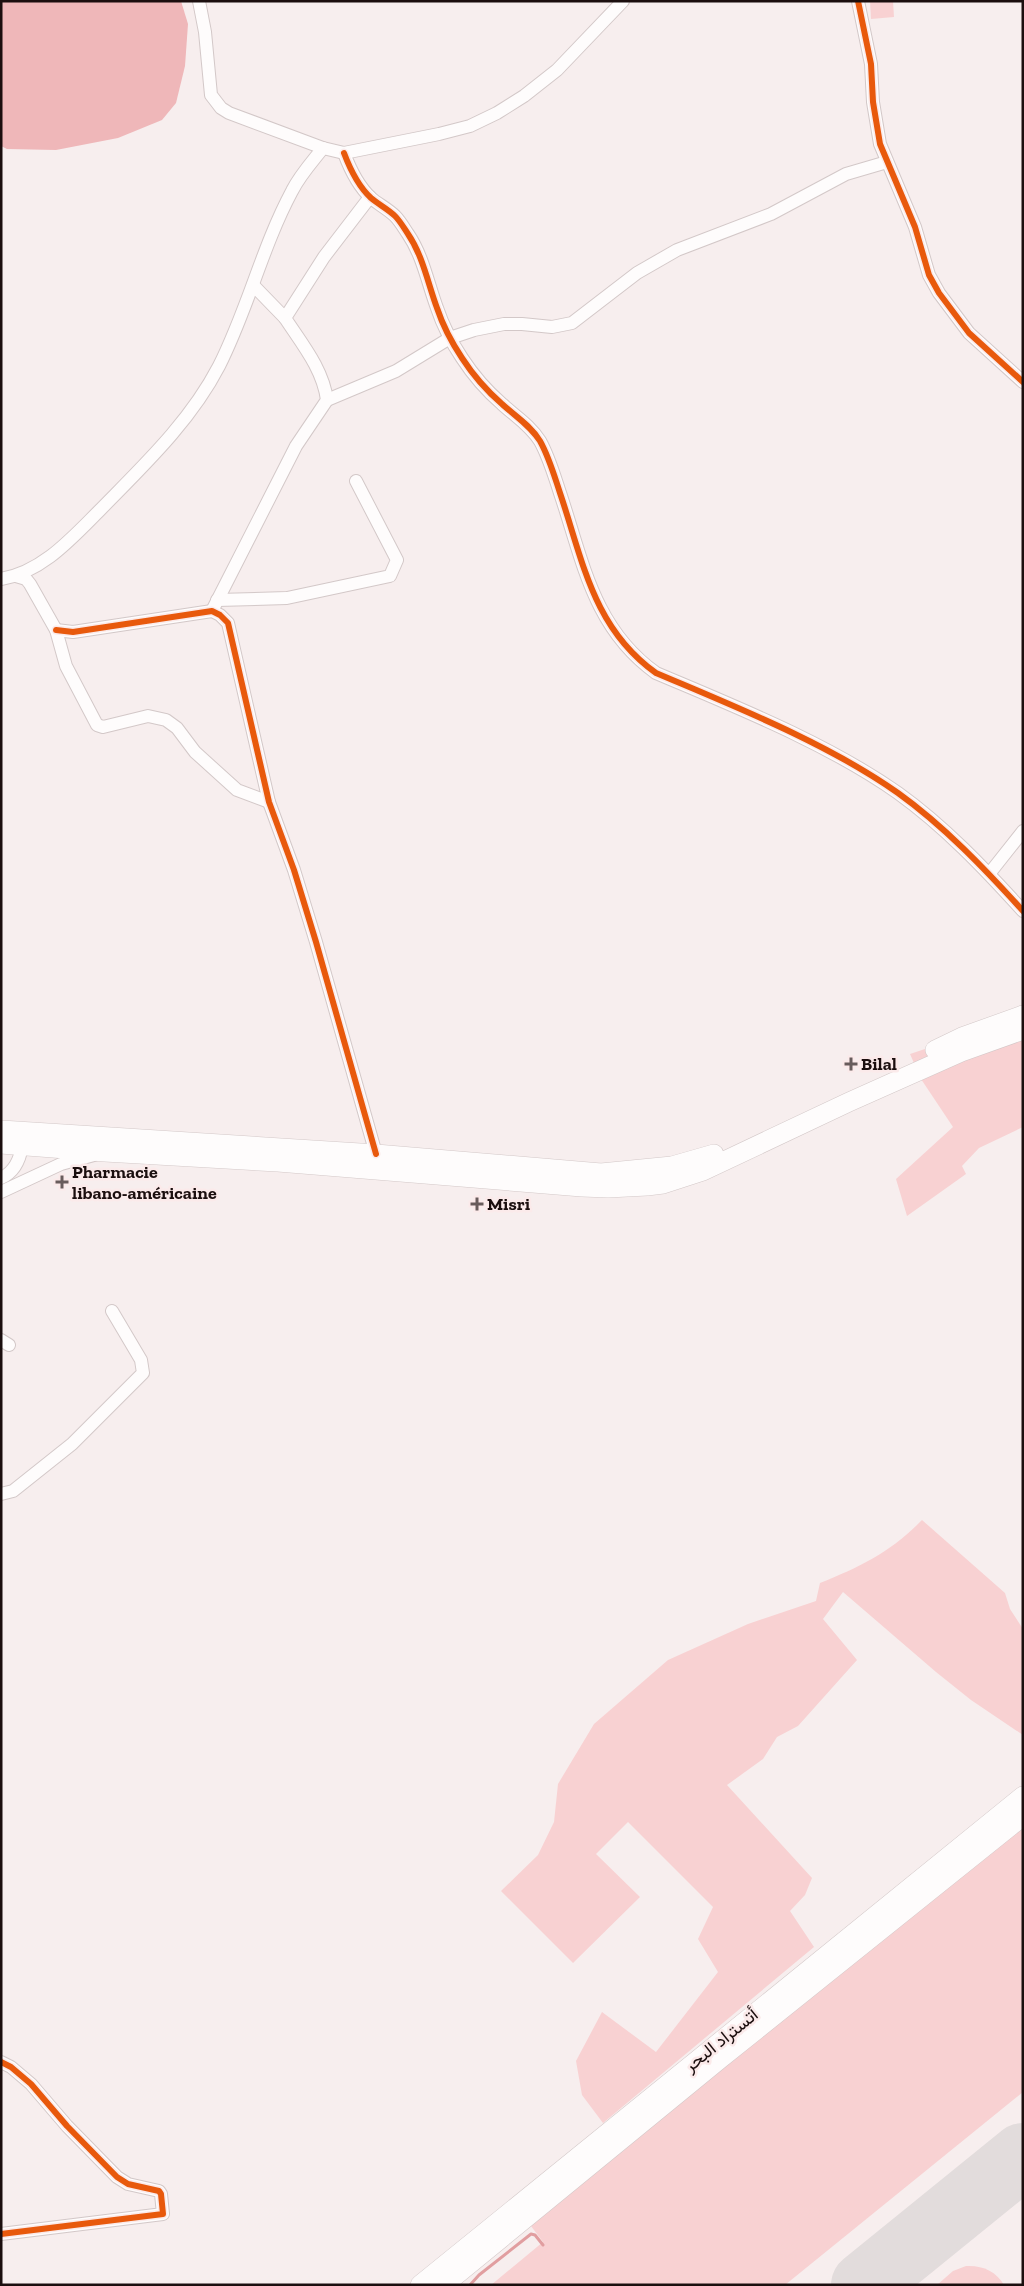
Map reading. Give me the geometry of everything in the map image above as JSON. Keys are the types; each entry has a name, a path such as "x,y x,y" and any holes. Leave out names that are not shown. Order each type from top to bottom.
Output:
{"highway":[{"path":"2,1133 376,1154 601,1173 672,1166 717,1152 962,1037 1023,1015"},
{"path":"2,1133 21,1152 105,1152 278,1162 599,1188 646,1186 663,1184 703,1172 857,1098 961,1052 1023,1030"},
{"name":"أتستراد البحر","path":"420,2285 1023,1796"},
{"name":"أتستراد البحر","path":"444,2285 720,2059 1023,1816"}],"street":[{"path":"198,1 205,32 212,95 215,102 228,113 324,148 344,153 439,134 470,126 497,114 557,70 623,1"},
{"path":"858,1 871,64 873,102 880,144 914,227 930,275 939,293 968,333 1023,382"},
{"path":"1,579 16,576 34,568 54,554 89,521 171,436 188,414 219,365 253,286 270,238 293,189 324,148"},
{"path":"344,153 350,171 370,197 395,216 410,237 450,338 480,382 500,403 527,425 539,440 550,462 581,562 594,596 620,637 644,664 656,672 775,726 862,770 918,809 989,874 1023,911"},
{"path":"215,606 296,446 327,400 396,370 450,338 504,324 552,327 572,323 637,272 677,250 771,214 846,174 887,162"},
{"path":"285,318 324,257 370,197"},
{"path":"253,286 285,318 325,384 327,400"},
{"path":"56,630 73,632 215,606 287,598 390,576 397,560 356,481"},
{"path":"33,589 34,568"},
{"path":"16,576 28,581 56,630 66,666 97,725 103,727 148,716 166,720 177,728 196,752 237,790 269,802"},
{"path":"215,606 228,623 231,632 269,802 294,870 316,942 376,1154"},
{"path":"989,874 1023,831"},
{"path":"1,1170 21,1152"},
{"path":"1,1178 6,1176 21,1152"},
{"path":"1,1192 61,1164 105,1152"},
{"path":"1,1494 13,1491 72,1444 142,1373 142,1360 112,1311"},
{"path":"1,2062 11,2067 31,2084 67,2126 116,2177 128,2184 159,2191 163,2214 1,2234"}],"shaded area":[{"path":"1,1 181,1 188,24 185,66 176,103 162,120 118,138 56,150 7,149 1,146"},
{"path":"870,1 893,1 894,17 871,19"},
{"path":"1023,1016 1023,1127 979,1148 962,1166 966,1174 907,1216 896,1179 953,1127 921,1079 910,1054"},
{"path":"922,1520 1005,1593 1010,1609 1023,1629 1023,1735 971,1700 843,1592 823,1619 857,1660 798,1726 777,1737 763,1759 727,1785 812,1878 805,1895 790,1911 814,1947 603,2123 582,2095 576,2061 602,2012 656,2052 718,1972 698,1939 713,1907 628,1822 596,1854 640,1897 573,1963 501,1891 538,1855 554,1822 558,1784 594,1724 668,1660 748,1624 816,1601 820,1583 848,1571 887,1550"},
{"path":"1023,1815 1023,2092 785,2285 491,2285 543,2242 525,2218"},
{"path":"966,2266 988,2270 997,2276 1004,2285 937,2285 953,2271"}],"waterway":[{"path":"470,2285 479,2275 531,2234 535,2235 543,2245"}],"runway":[{"path":"864,2285 1023,2156"}],"cycle path":[{"path":"858,1 871,64 873,102 880,144 915,227 929,275 939,293 969,333 1023,382"},
{"path":"344,153 358,183 371,198 395,216 413,243 442,321 466,364 496,399 527,425 540,441 551,466 593,592 604,614 635,655 656,673 811,742 898,793 932,819 964,849 1023,911"},
{"path":"56,630 73,632 212,611 220,615 228,623 269,802 294,870 316,942 376,1154"},
{"path":"1,2062 11,2067 31,2084 67,2126 117,2177 128,2184 159,2191 163,2214 1,2234"}],"place":[{"name":"Bilal","path":"851,1064"},
{"name":"Pharmacie libano-américaine","path":"62,1182"},
{"name":"Misri","path":"477,1204"}]}
